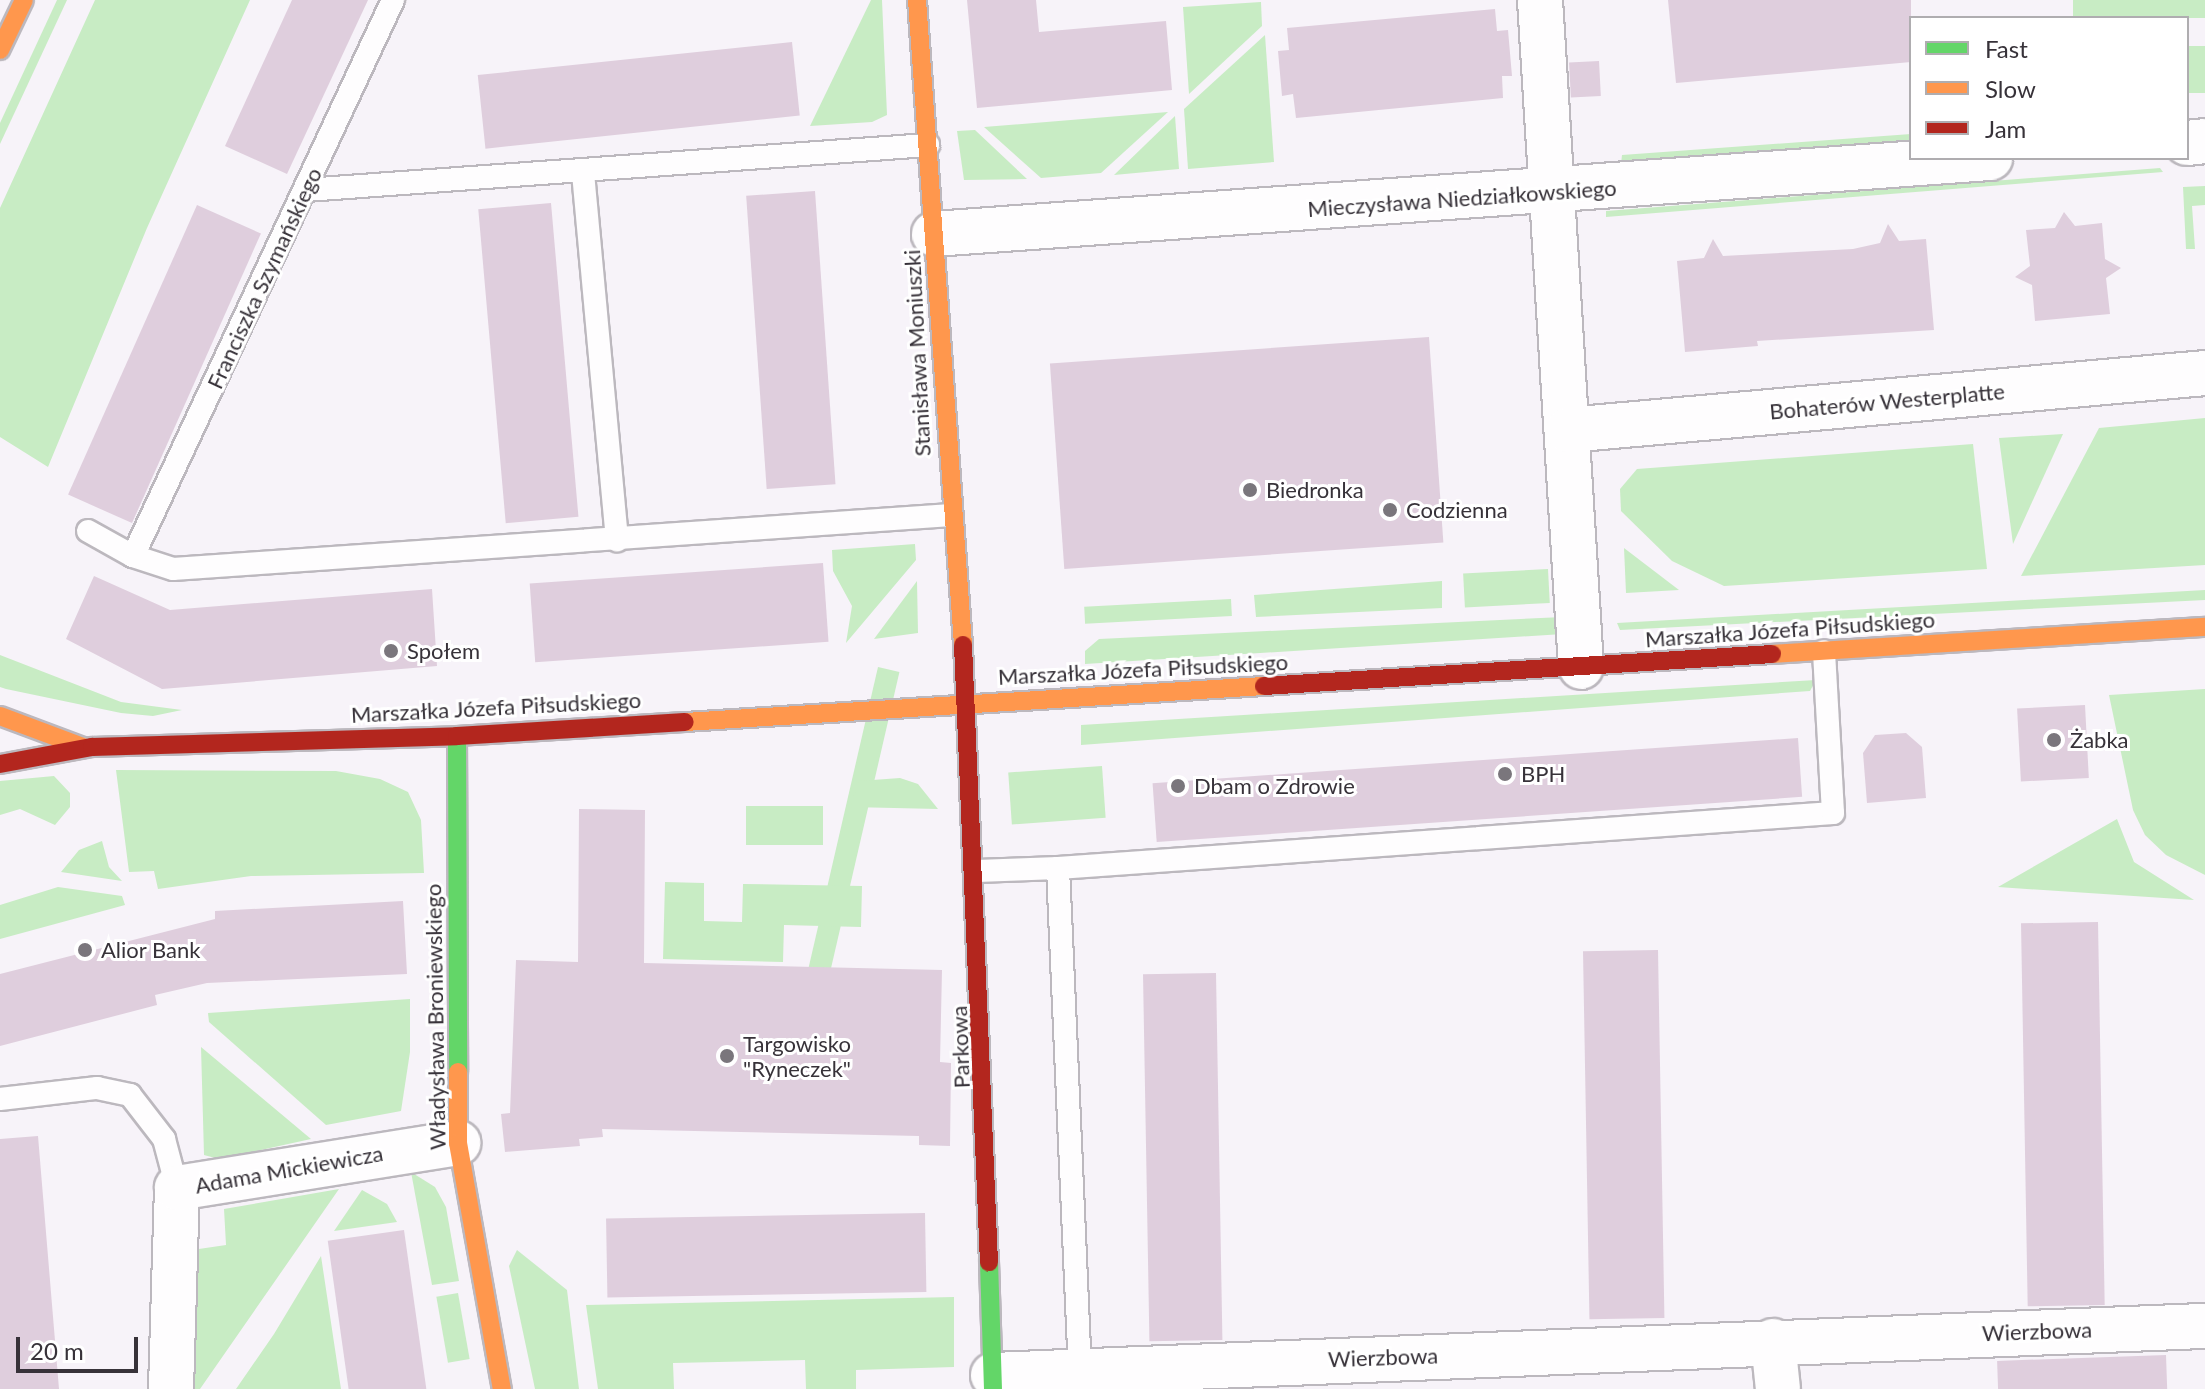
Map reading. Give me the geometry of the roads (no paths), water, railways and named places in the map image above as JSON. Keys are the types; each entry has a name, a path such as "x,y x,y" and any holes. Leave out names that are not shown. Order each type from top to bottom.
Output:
{"street":[{"path":"0,50 24,0"},
{"name":"Stanisława Moniuszki","path":"917,0 951,515 967,703"},
{"path":"1540,0 1581,667"},
{"name":"Mieczysława Niedziałkowskiego","path":"934,234 1553,192 1964,160"},
{"name":"Bohaterów Westerplatte","path":"1568,430 2205,373"},
{"name":"Marszałka Józefa Piłsudskiego","path":"14,741 83,747 457,736 2205,627"},
{"name":"Parkowa","path":"967,703 977,871 993,1382"},
{"path":"0,716 83,747"},
{"name":"Władysława Broniewskiego","path":"457,736 458,1143 502,1389"},
{"name":"Marszałka Józefa Piłsudskiego","path":"0,764 83,747"},
{"name":"Adama Mickiewicza","path":"171,1389 177,1188 458,1143"},
{"name":"Wierzbowa","path":"993,1382 1080,1371 2205,1326"},
{"path":"1773,1341 1778,1389"}],"lane":[{"name":"Franciszka Szymańskiego","path":"133,556 393,0"},
{"path":"306,190 583,173 928,145"},
{"path":"583,173 617,540"},
{"path":"88,531 133,556 173,569 951,515"},
{"path":"977,871 1058,868 1833,813 1824,651"},
{"path":"1058,868 1080,1371"},
{"path":"0,1099 97,1088 130,1095 164,1139 177,1188"}],"place":[{"name":"Biedronka","path":"1250,490"},
{"name":"Codzienna","path":"1390,510"},
{"name":"Społem","path":"391,651"},
{"name":"Żabka","path":"2054,740"},
{"name":"BPH","path":"1505,774"},
{"name":"Dbam o Zdrowie","path":"1178,786"},
{"name":"Alior Bank","path":"85,950"},
{"name":"Targowisko \"Ryneczek\"","path":"727,1056"}]}
